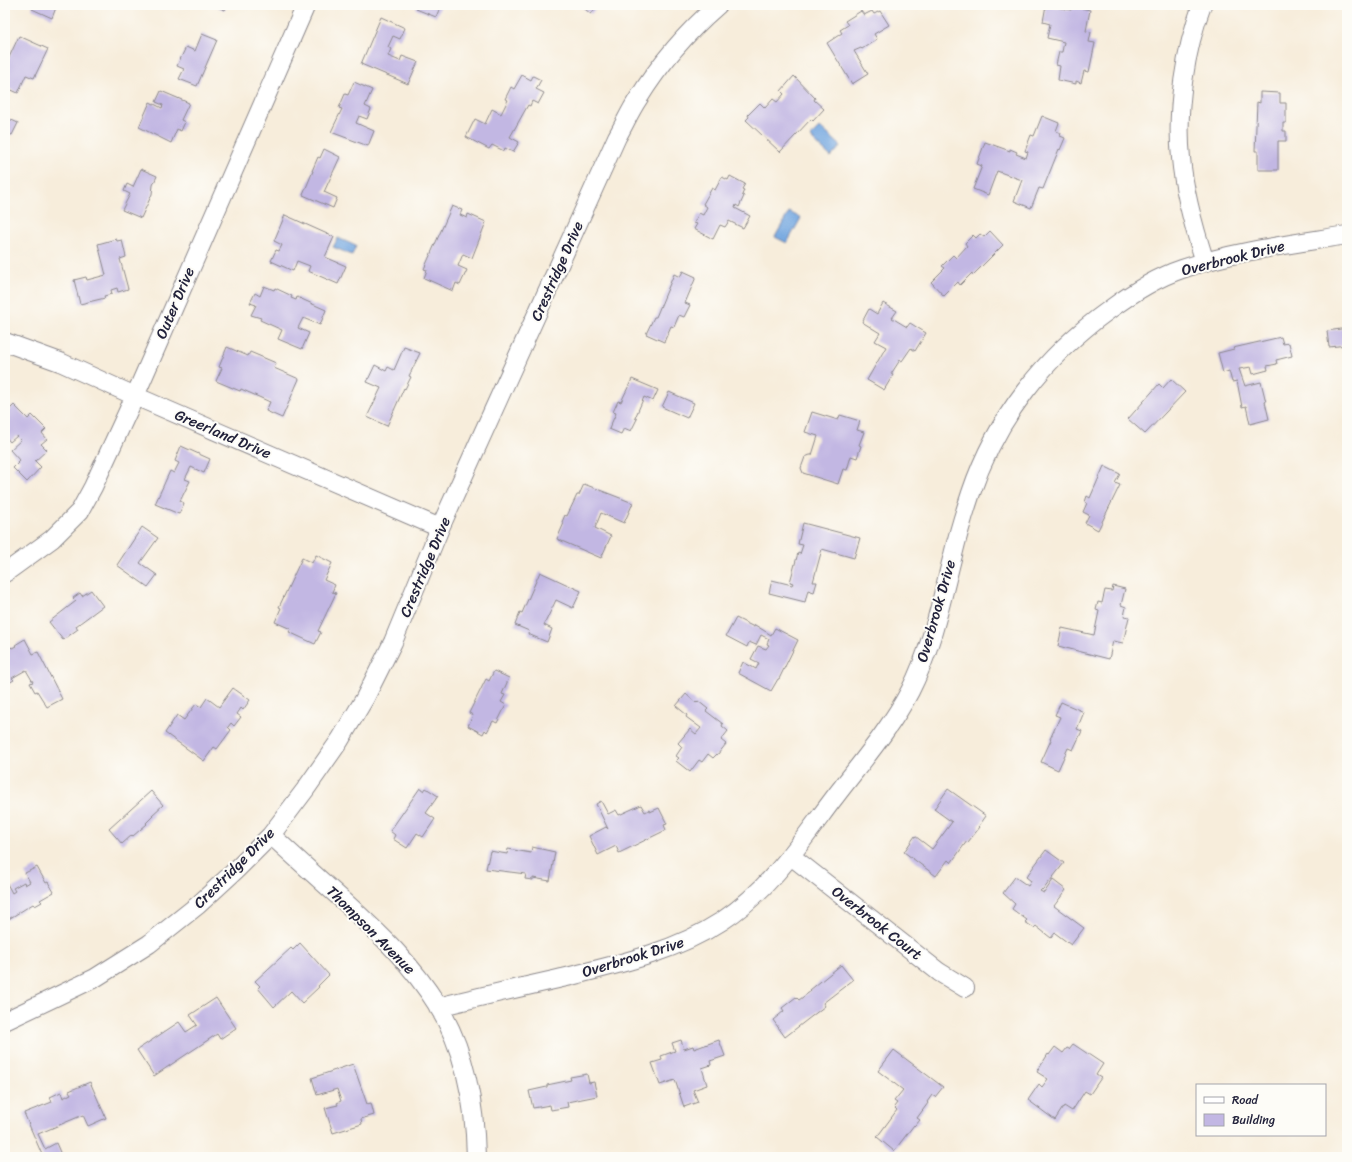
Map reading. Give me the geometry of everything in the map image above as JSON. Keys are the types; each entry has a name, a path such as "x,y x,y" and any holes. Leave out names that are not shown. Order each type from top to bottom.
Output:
{"street":[{"name":"Outer Drive","path":"5,573 52,539 80,511 93,487 135,396 306,5"},
{"name":"Crestridge Drive","path":"5,1021 95,978 149,944 198,905 271,835 310,783 340,740 365,698 393,642 440,528 617,137 637,100 660,68 678,45 718,5"},
{"path":"1202,5 1185,68 1181,98 1180,125 1181,158 1186,189 1197,238 1205,262"},
{"name":"Overbrook Drive","path":"438,1007 614,965 661,951 685,942 741,908 791,856 877,741 910,691 933,634 959,532 979,471 1003,423 1030,384 1051,360 1071,340 1099,317 1133,293 1166,276 1205,262 1240,253 1347,235"},
{"name":"Greerland Drive","path":"5,342 60,362 440,528"},
{"name":"Thompson Avenue","path":"271,835 396,951 419,978 438,1007 455,1043 469,1088 475,1127 476,1157"},
{"name":"Overbrook Court","path":"791,856 939,972 965,988"}],"water":[{"path":"820,127 841,146 831,157 810,137"},
{"path":"789,212 801,218 787,243 775,237"},
{"path":"338,238 356,246 352,255 333,247"}],"building":[{"path":"33,5 57,5 52,18 32,9"},
{"path":"213,5 227,5 225,10"},
{"path":"417,5 441,5 436,17 416,9"},
{"path":"580,5 598,5 591,14"},
{"path":"1046,5 1071,10 1072,6 1090,10 1086,31 1091,32 1089,42 1095,43 1089,72 1084,71 1081,83 1076,81 1076,84 1058,80 1060,66 1056,65 1059,52 1062,52 1064,42 1047,38 1050,24 1043,22"},
{"path":"861,11 864,15 872,11 874,14 880,11 889,25 874,34 877,39 862,49 861,48 854,51 868,74 852,84 827,43 842,33 840,30 848,25 845,21"},
{"path":"381,17 405,28 400,39 393,36 388,47 391,49 388,56 400,61 402,56 418,62 408,84 361,64"},
{"path":"202,34 217,40 197,86 179,79 184,69 177,66 186,47 195,51"},
{"path":"19,36 48,49 34,78 26,75 18,93 5,87 5,66"},
{"path":"522,75 531,80 533,76 541,80 536,89 544,93 538,104 532,101 530,106 528,105 510,137 519,142 513,152 505,148 504,151 492,145 489,149 466,137 475,119 485,124 492,109 501,114 508,100 505,99 511,87 514,89"},
{"path":"794,76 815,98 814,100 824,109 813,121 811,119 780,152 746,120 749,117 748,115 760,103 765,108 773,99 777,102 784,94 781,91"},
{"path":"354,82 372,90 365,106 371,109 367,119 359,116 356,123 374,131 368,146 331,132 342,109 339,108 345,94 348,95"},
{"path":"161,91 189,103 181,120 185,122 181,131 177,129 171,143 139,127 150,102 162,108 163,105 156,102"},
{"path":"1260,92 1280,93 1280,103 1286,103 1286,123 1283,123 1283,131 1286,131 1286,141 1278,141 1278,170 1258,170 1258,151 1255,151 1257,102 1260,103"},
{"path":"1042,116 1059,123 1056,131 1061,133 1060,136 1065,138 1043,189 1039,188 1031,208 1014,201 1022,180 997,171 988,195 973,189 982,166 977,164 985,142 1010,151 1010,149 1017,152 1016,154 1026,158 1028,152 1025,151 1031,135 1034,136"},
{"path":"5,117 18,123 12,135 9,134 5,142"},
{"path":"5,149 9,151 5,159"},
{"path":"324,149 340,157 324,192 337,198 333,208 303,195 318,157 320,158"},
{"path":"141,169 157,176 153,185 152,194 141,218 122,210 130,194 124,191 127,184 133,187"},
{"path":"730,176 745,184 742,189 744,190 742,195 744,196 739,207 736,205 735,208 750,216 743,228 729,221 725,227 720,225 713,239 694,229 697,224 694,223 699,213 703,215 707,207 703,204 712,188 715,190 722,177 728,180"},
{"path":"452,206 462,210 460,215 467,218 468,214 486,222 472,258 463,254 458,266 467,270 460,285 456,283 453,291 424,278 427,270 424,269"},
{"path":"285,215 334,237 325,257 346,266 338,284 308,271 310,266 297,261 293,271 271,261 276,250 279,251 282,245 274,241"},
{"path":"990,231 1003,245 973,275 972,273 960,285 958,282 944,296 931,282 945,268 942,266 953,255 956,258 967,246 965,243 973,235 976,238 980,234 984,237"},
{"path":"116,239 117,241 122,240 126,257 120,259 128,289 118,292 117,288 111,290 112,294 104,296 105,298 80,304 74,280 86,277 87,280 106,275 98,244"},
{"path":"683,271 696,277 685,303 690,305 684,317 679,315 674,327 671,326 664,342 646,334 654,317 656,317 674,274 680,277"},
{"path":"264,286 274,290 275,288 292,296 291,298 296,300 297,297 326,310 320,325 303,318 298,328 309,333 302,349 278,339 282,330 260,320 261,318 251,315 256,305 250,303 255,293 260,296"},
{"path":"883,303 897,311 892,318 907,327 910,323 926,333 915,351 911,348 902,361 900,360 891,374 893,375 884,390 867,380 886,347 875,341 880,333 862,322 869,309 877,314"},
{"path":"1347,328 1347,345 1329,347 1327,331"},
{"path":"1281,337 1283,344 1289,343 1292,356 1276,360 1277,364 1267,366 1268,370 1253,374 1251,367 1239,369 1245,386 1261,382 1266,402 1269,419 1250,424 1246,406 1242,407 1237,381 1232,382 1229,371 1223,373 1218,353"},
{"path":"227,347 248,356 250,352 276,363 274,368 299,379 282,418 266,411 270,402 241,389 240,391 216,381 222,368 219,367"},
{"path":"404,347 420,353 409,376 411,377 405,389 404,388 387,426 367,417 381,388 367,382 375,365 386,371 388,367 394,370"},
{"path":"632,379 658,390 653,401 644,397 635,418 637,419 631,431 624,428 621,434 609,429 616,413 613,412 618,401 621,402"},
{"path":"1171,379 1185,392 1145,434 1128,419 1159,384 1163,388"},
{"path":"669,392 694,403 687,418 662,407"},
{"path":"14,405 28,419 32,415 46,429 42,433 47,439 41,444 47,450 35,461 41,467 27,482 13,468 20,461 10,450 21,440 17,436 10,442 5,436 7,431 5,429 5,420 7,418 5,414"},
{"path":"812,412 838,420 840,415 860,421 857,430 864,432 859,445 861,446 857,458 851,456 847,470 843,469 838,484 803,473 801,468 805,457 812,455 818,436 805,432"},
{"path":"181,446 210,459 204,473 191,467 185,479 190,481 180,501 184,503 179,514 155,504 170,471 174,473 179,463 175,461"},
{"path":"1104,466 1120,474 1115,483 1120,485 1098,530 1085,523 1089,515 1083,512 1087,503 1085,502 1087,496 1090,498"},
{"path":"584,484 633,503 624,523 601,513 595,528 611,536 601,558 557,539 564,523 562,522 565,515 567,516"},
{"path":"803,523 860,538 854,558 822,549 813,582 817,582 814,592 808,590 805,602 769,593 772,580 792,585 793,583 790,582 798,553 800,554 803,545 798,544"},
{"path":"142,527 158,538 140,563 157,575 148,587 117,565"},
{"path":"316,555 332,563 324,580 335,585 332,592 336,593 318,631 321,632 315,644 289,632 291,629 275,622 281,608 279,607 302,558 312,563"},
{"path":"540,572 581,591 573,608 556,600 544,625 552,629 547,642 528,634 529,631 515,625 520,612 522,613"},
{"path":"1113,586 1125,589 1121,605 1126,607 1124,616 1129,617 1123,643 1113,641 1109,659 1058,646 1062,628 1094,635 1099,611 1096,610 1098,602 1102,603 1105,590 1112,591"},
{"path":"91,590 103,606 76,626 78,629 63,640 49,622 76,601 73,598 80,593 82,596"},
{"path":"736,618 754,627 755,625 771,635 775,628 798,640 779,679 771,691 738,673 743,662 756,669 759,663 751,659 758,646 766,649 769,645 767,644 769,639 761,635 756,645 749,642 747,647 726,636"},
{"path":"25,639 33,654 38,652 62,699 47,707 37,691 35,692 30,683 33,682 26,670 12,678 14,680 5,685 5,650 16,646 15,645"},
{"path":"494,671 509,678 502,694 505,695 501,702 506,705 497,723 493,721 487,732 485,730 483,734 468,726 473,715 469,713 486,679 489,681"},
{"path":"233,688 250,700 243,710 241,708 237,714 241,717 234,726 231,723 228,727 231,730 217,749 214,747 204,761 165,733 177,715 184,720 196,704 201,707 207,698 219,707"},
{"path":"686,694 696,703 698,701 708,709 706,711 723,724 722,726 728,731 721,740 726,744 718,754 713,758 708,754 702,762 699,760 690,772 676,761 679,758 676,756 682,747 678,743 690,729 696,734 701,728 686,717 687,715 676,706"},
{"path":"1061,702 1084,712 1077,729 1082,731 1073,750 1068,748 1058,770 1041,762 1060,717 1055,715"},
{"path":"420,788 424,791 426,788 438,796 426,813 435,819 423,837 417,833 407,848 393,839 395,835 390,831"},
{"path":"948,789 986,816 979,826 980,827 968,842 967,841 951,863 948,860 936,876 904,852 915,836 932,849 952,822 934,809"},
{"path":"151,791 163,805 152,815 153,816 146,823 147,824 122,844 109,829"},
{"path":"601,801 608,814 616,810 619,815 641,805 645,812 649,810 650,812 659,808 667,824 664,825 666,830 619,853 616,846 598,855 589,836 606,827 608,829 596,804"},
{"path":"532,847 555,852 550,881 533,878 533,880 525,879 526,874 486,869 490,851 507,854 508,849 531,853"},
{"path":"1046,850 1064,863 1043,890 1042,889 1040,891 1044,893 1053,880 1066,890 1054,906 1084,928 1071,945 1055,933 1051,938 1036,926 1034,928 1025,922 1027,920 1012,909 1015,904 1003,893 1015,877 1028,886 1031,881 1026,877"},
{"path":"37,867 46,883 48,882 54,892 40,900 42,902 35,906 33,904 7,920 5,917 5,880 12,893 15,891 13,888 24,882 25,885 30,882 25,873"},
{"path":"300,943 329,975 302,1003 291,991 274,1007 258,988 260,986 255,981 291,948 293,950"},
{"path":"841,965 853,980 823,1003 825,1006 785,1037 773,1020 784,1011 782,1008 796,997 799,1000"},
{"path":"216,998 236,1028 220,1039 217,1034 154,1076 137,1050 179,1022 186,1032 197,1025 190,1015"},
{"path":"681,1040 684,1049 693,1046 694,1049 719,1040 725,1056 710,1061 711,1065 702,1068 707,1085 693,1090 698,1102 684,1107 675,1080 660,1085 652,1063 662,1060 661,1056 675,1051 672,1043"},
{"path":"1073,1044 1103,1064 1096,1075 1101,1078 1090,1094 1085,1091 1072,1111 1064,1106 1055,1120 1028,1100 1039,1084 1042,1087 1048,1079 1037,1072 1048,1054 1049,1055 1055,1047 1063,1053"},
{"path":"894,1050 943,1087 935,1097 932,1095 917,1118 920,1120 915,1126 914,1125 894,1151 877,1137 897,1110 894,1107 897,1103 894,1101 903,1090 878,1071"},
{"path":"353,1064 367,1104 371,1103 374,1115 361,1119 362,1124 333,1133 325,1108 338,1105 337,1103 341,1101 337,1089 317,1095 312,1078"},
{"path":"587,1074 589,1083 594,1082 597,1096 567,1102 568,1107 551,1110 550,1105 533,1108 529,1091 547,1087 547,1085 571,1080 570,1077"},
{"path":"90,1082 106,1118 88,1126 83,1115 38,1134 45,1149 56,1143 62,1157 43,1157 24,1113 52,1102 50,1097 61,1092 63,1098 71,1094 69,1091"}]}
